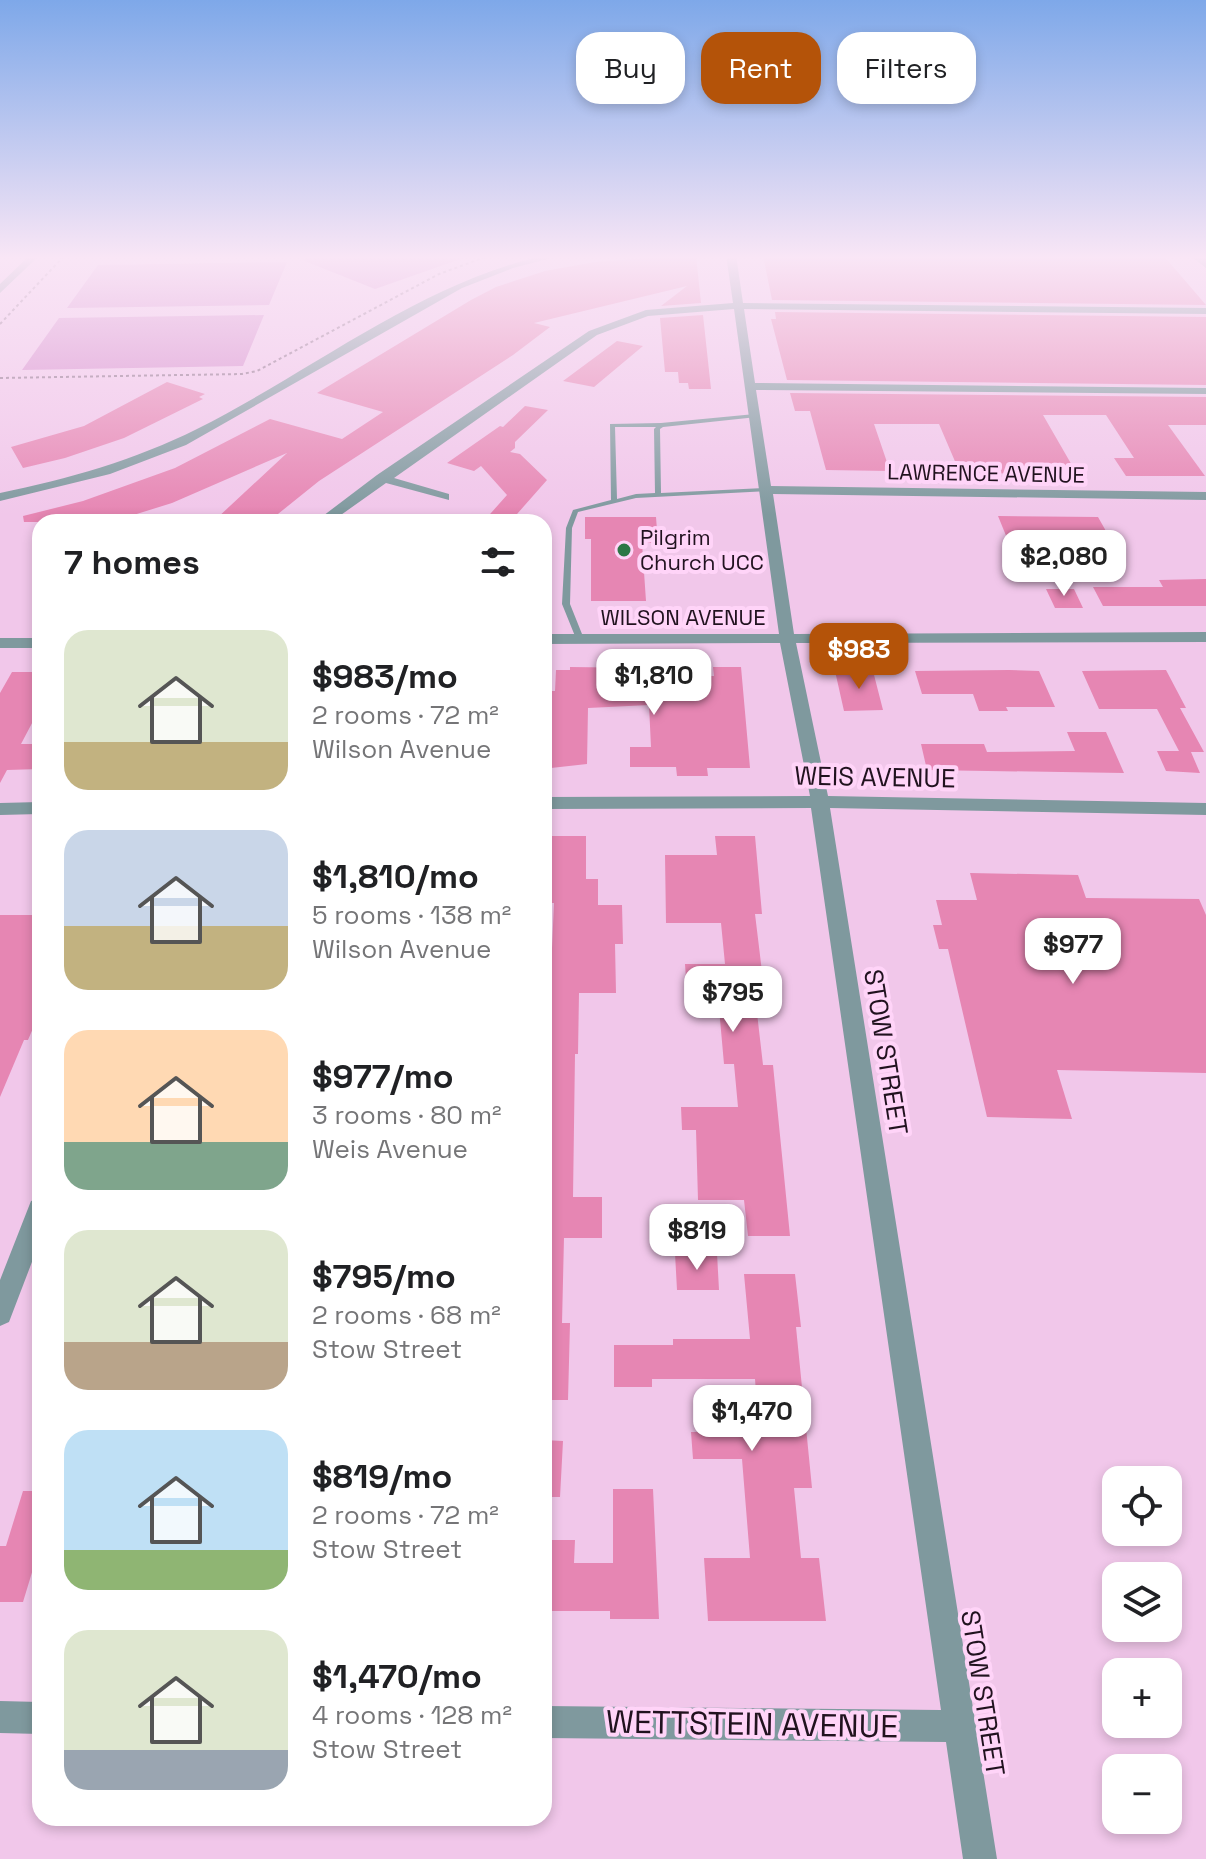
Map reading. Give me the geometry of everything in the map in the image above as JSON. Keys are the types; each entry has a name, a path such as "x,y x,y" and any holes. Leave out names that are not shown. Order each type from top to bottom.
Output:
{"street":[{"path":"0,497 93,475 168,447 358,342"},
{"path":"333,514 583,342"},
{"name":"STOW STREET","path":"744,342 787,638 819,802 980,1859"},
{"path":"750,386 1206,391"},
{"path":"382,478 444,497"},
{"name":"LAWRENCE AVENUE","path":"766,490 1206,496"},
{"name":"WILSON AVENUE","path":"552,639 1206,637"},
{"path":"0,643 32,643"},
{"name":"WEIS AVENUE","path":"552,803 819,802 1206,809"},
{"path":"0,809 32,808"},
{"path":"0,1313 32,1230"},
{"path":"0,1717 32,1718"},
{"name":"WETTSTEIN AVENUE","path":"552,1722 959,1726"}],"lane":[{"path":"614,500 612,425 659,427 755,416"},
{"path":"658,493 659,427"},
{"path":"580,639 566,604 569,528 575,511 614,500 658,493 766,490"}],"path":[{"path":"0,378 242,374 257,371 312,342"}],"shaded area":[{"path":"42,342 253,342 243,366 22,370"}],"building":[{"path":"402,342 531,342 319,481 278,514 221,514 287,453 172,503 137,514 32,514 32,522 24,522 23,516 83,501 175,468 270,419 342,439 383,412 317,393"},
{"path":"616,342 643,346 594,387 563,381"},
{"path":"662,342 706,342 711,389 689,389 688,383 679,383 678,372 665,372"},
{"path":"777,342 1206,342 1206,385 787,380"},
{"path":"167,382 205,394 199,397 203,399 124,438 65,458 23,468 11,447 84,426"},
{"path":"790,393 1206,397 1206,425 1168,425 1205,476 1126,476 1114,458 1134,458 1106,415 1043,415 1077,474 960,473 939,424 874,424 890,471 826,470 810,411 795,411"},
{"path":"525,406 548,410 515,442 515,448 510,452 520,454 547,480 517,514 490,514 507,495 481,466 474,471 447,463 500,426 503,427"},
{"path":"998,516 1098,517 1115,547 1050,547 1045,538 1007,538"},
{"name":"Pilgrim Church UCC","path":"585,517 656,517 658,543 642,543 646,601 591,601 591,539 585,539"},
{"path":"1206,579 1206,606 1103,606 1093,587 1163,587 1159,580"},
{"path":"1046,589 1074,589 1083,608 1055,608"},
{"path":"570,667 649,668 649,676 714,676 713,667 741,667 750,768 707,768 708,776 677,776 676,767 630,767 630,747 651,747 649,705 588,708 587,764 552,768 552,691 555,691 556,670 570,670"},
{"path":"1166,670 1186,708 1180,708 1204,752 1191,752 1200,773 1166,771 1157,751 1179,751 1157,709 1099,709 1082,671"},
{"path":"835,671 873,671 883,710 844,711"},
{"path":"915,671 1039,671 1055,707 1006,707 1008,711 979,711 973,694 922,694"},
{"path":"12,672 32,672 32,723 21,744 32,744 32,769 7,770 0,783 0,693"},
{"path":"1067,732 1106,732 1124,773 927,770 921,744 984,744 987,752 1075,751"},
{"path":"552,836 586,836 586,879 598,879 598,905 622,905 623,944 615,944 616,993 579,993 573,1197 602,1197 602,1238 564,1238 562,1323 570,1323 568,1400 552,1400"},
{"path":"715,836 755,836 762,914 755,914 767,1013 757,1013 763,1065 773,1065 790,1236 748,1236 744,1200 698,1200 696,1130 682,1130 681,1107 738,1107 734,1064 724,1064 719,1008 688,1008 685,964 725,964 721,923 666,923 665,855 717,855"},
{"path":"970,873 1078,875 1086,898 1199,899 1206,915 1206,1073 1057,1070 1072,1119 987,1117 948,949 939,949 933,925 942,925 936,900 977,900"},
{"path":"0,915 32,915 32,1031 28,1040 24,1040 0,1097"},
{"path":"675,1253 717,1253 719,1290 677,1290"},
{"path":"744,1274 795,1274 801,1327 796,1327 812,1488 794,1488 801,1558 819,1558 826,1621 708,1621 704,1558 750,1558 742,1459 693,1459 691,1432 759,1432 755,1379 652,1379 652,1387 614,1387 614,1345 673,1345 673,1339 750,1339"},
{"path":"552,1440 563,1441 560,1497 552,1497"},
{"path":"613,1489 653,1489 659,1619 610,1619 610,1611 552,1611 552,1540 575,1540 574,1563 613,1563"},
{"path":"23,1491 32,1491 32,1572 23,1602 0,1602 0,1546 6,1546"}],"place":[{"name":"Pilgrim Church UCC","path":"624,550"}]}
